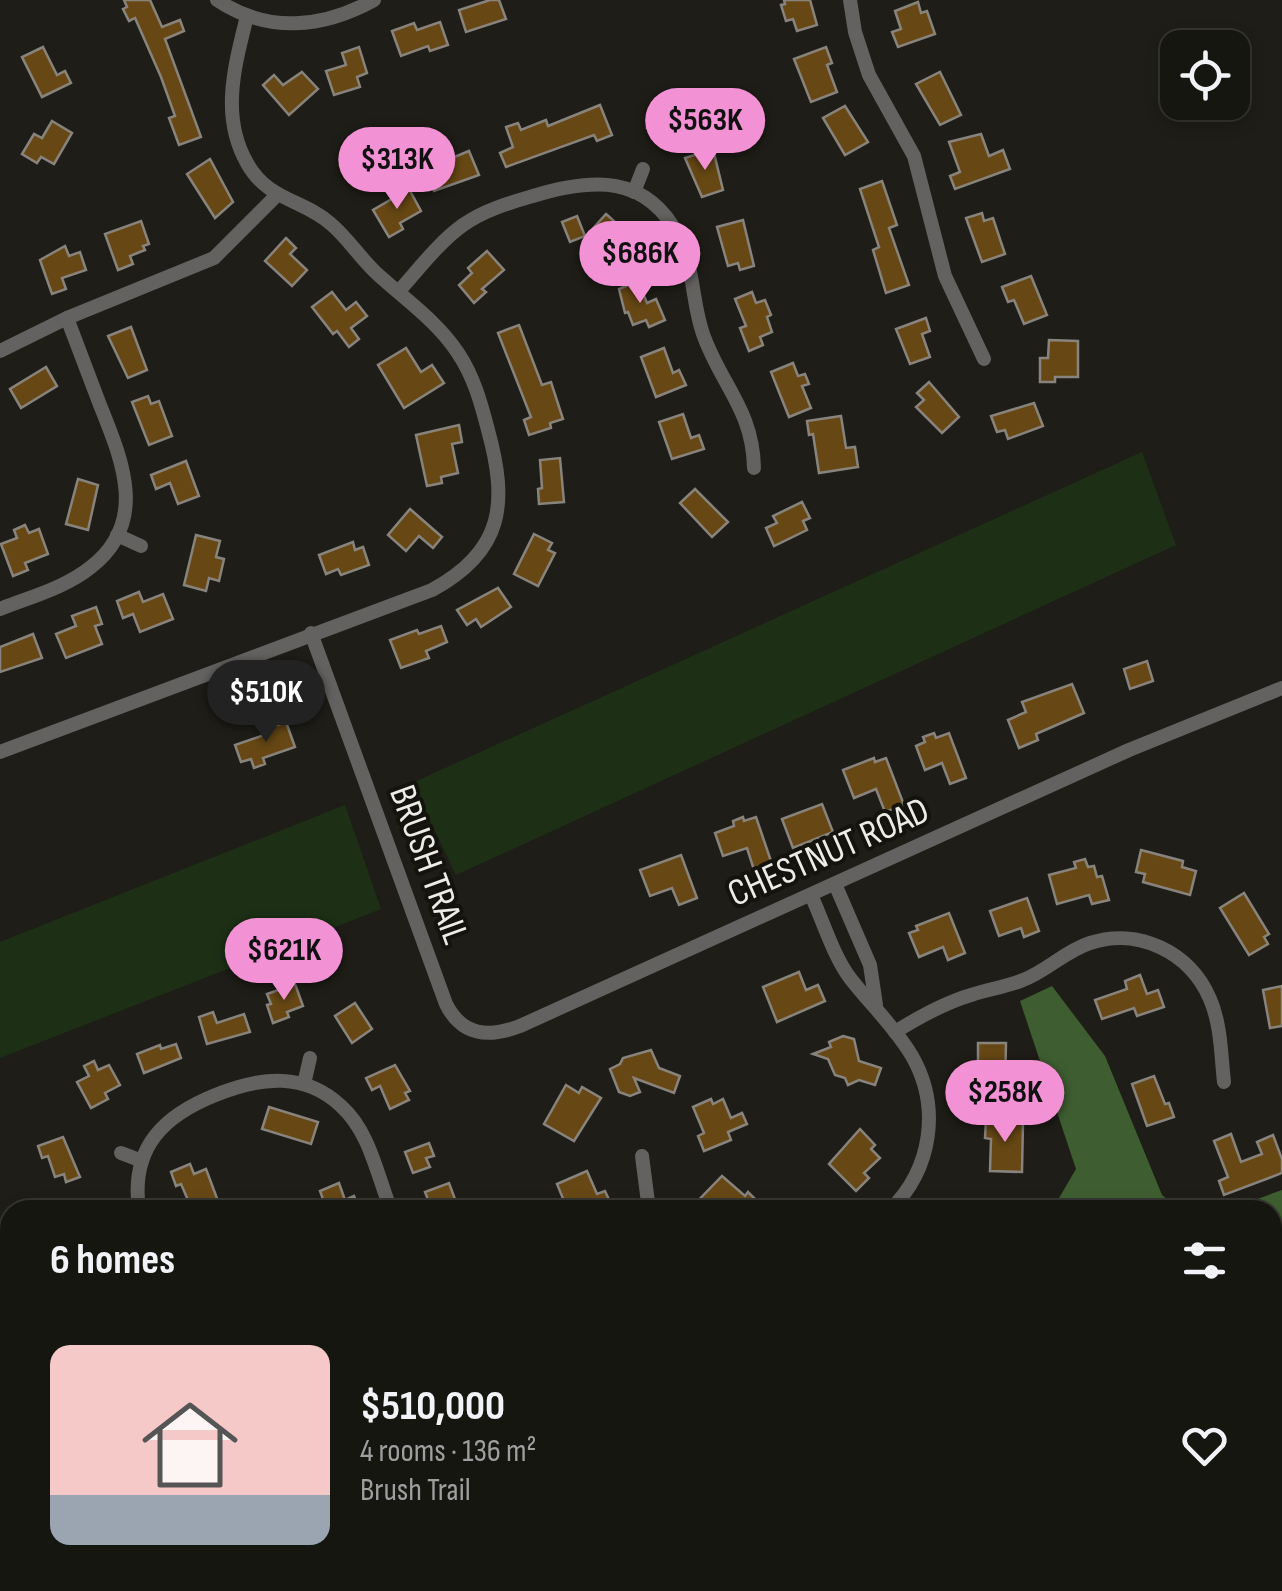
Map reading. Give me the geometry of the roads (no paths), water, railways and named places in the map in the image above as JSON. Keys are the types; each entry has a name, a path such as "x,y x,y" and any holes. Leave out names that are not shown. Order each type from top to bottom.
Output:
{"street":[{"path":"217,0 247,16 304,25 346,14 374,0"},
{"path":"850,0 855,32 869,74 914,156 945,276 984,359"},
{"path":"0,752 432,590 452,579 479,554 495,522 500,501 498,466 472,376 446,337 382,279 326,219 261,182 239,148 232,122 232,88 247,16"},
{"path":"634,192 643,170"},
{"path":"398,291 446,240 482,213 567,186 609,184 634,192 654,205 685,252 705,340 749,425 754,468"},
{"path":"0,351 67,318 214,258 278,195"},
{"path":"0,609 74,579 101,558 117,534 126,500 125,474 67,318"},
{"path":"117,534 141,546"},
{"name":"BRUSH TRAIL","path":"311,633 446,1004"},
{"name":"CHESTNUT ROAD","path":"446,1004 452,1016 471,1031 493,1035 506,1032 1244,701 1282,688"},
{"path":"834,884 870,964 876,1006"},
{"path":"811,895 848,975 910,1053 924,1084 929,1131 918,1172 897,1200"},
{"path":"895,1032 953,1002 1028,978 1082,946 1104,939 1129,938 1146,941 1174,955 1199,979 1214,1013 1224,1082"},
{"path":"304,1084 310,1058"},
{"path":"138,1200 142,1162 152,1139 176,1114 259,1080 304,1084 331,1097 353,1119 387,1200"},
{"path":"121,1153 142,1162"},
{"path":"642,1156 648,1200"}]}
